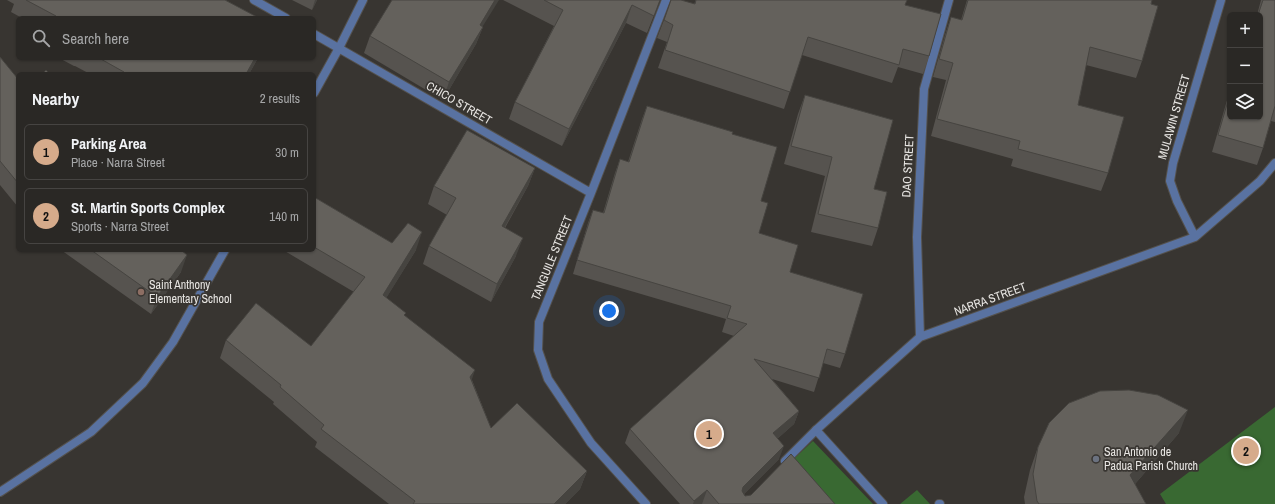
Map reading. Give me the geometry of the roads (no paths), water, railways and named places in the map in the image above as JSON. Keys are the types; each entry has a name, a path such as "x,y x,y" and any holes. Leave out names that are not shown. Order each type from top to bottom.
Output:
{"street":[{"path":"254,0 282,16"},
{"path":"316,89 364,0"},
{"name":"TANGUILE STREET","path":"646,504 591,443 548,379 538,350 539,322 666,0"},
{"name":"DAO STREET","path":"920,337 917,237 924,89 949,0"},
{"name":"MULAWIN STREET","path":"1195,237 1176,201 1170,181 1173,163 1220,0"},
{"name":"CHICO STREET","path":"316,35 591,193"},
{"name":"NARRA STREET","path":"779,467 816,430 920,337 1195,237 1260,181 1275,162"},
{"path":"0,492 91,432 143,383 173,342 224,252"},
{"path":"816,430 883,504"}],"place":[{"name":"Saint Anthony Elementary School","path":"141,292"},
{"name":"Parking Area","path":"709,434"},
{"name":"St. Martin Sports Complex","path":"1246,451"},
{"name":"San Antonio de Padua Parish Church","path":"1096,459"}]}
